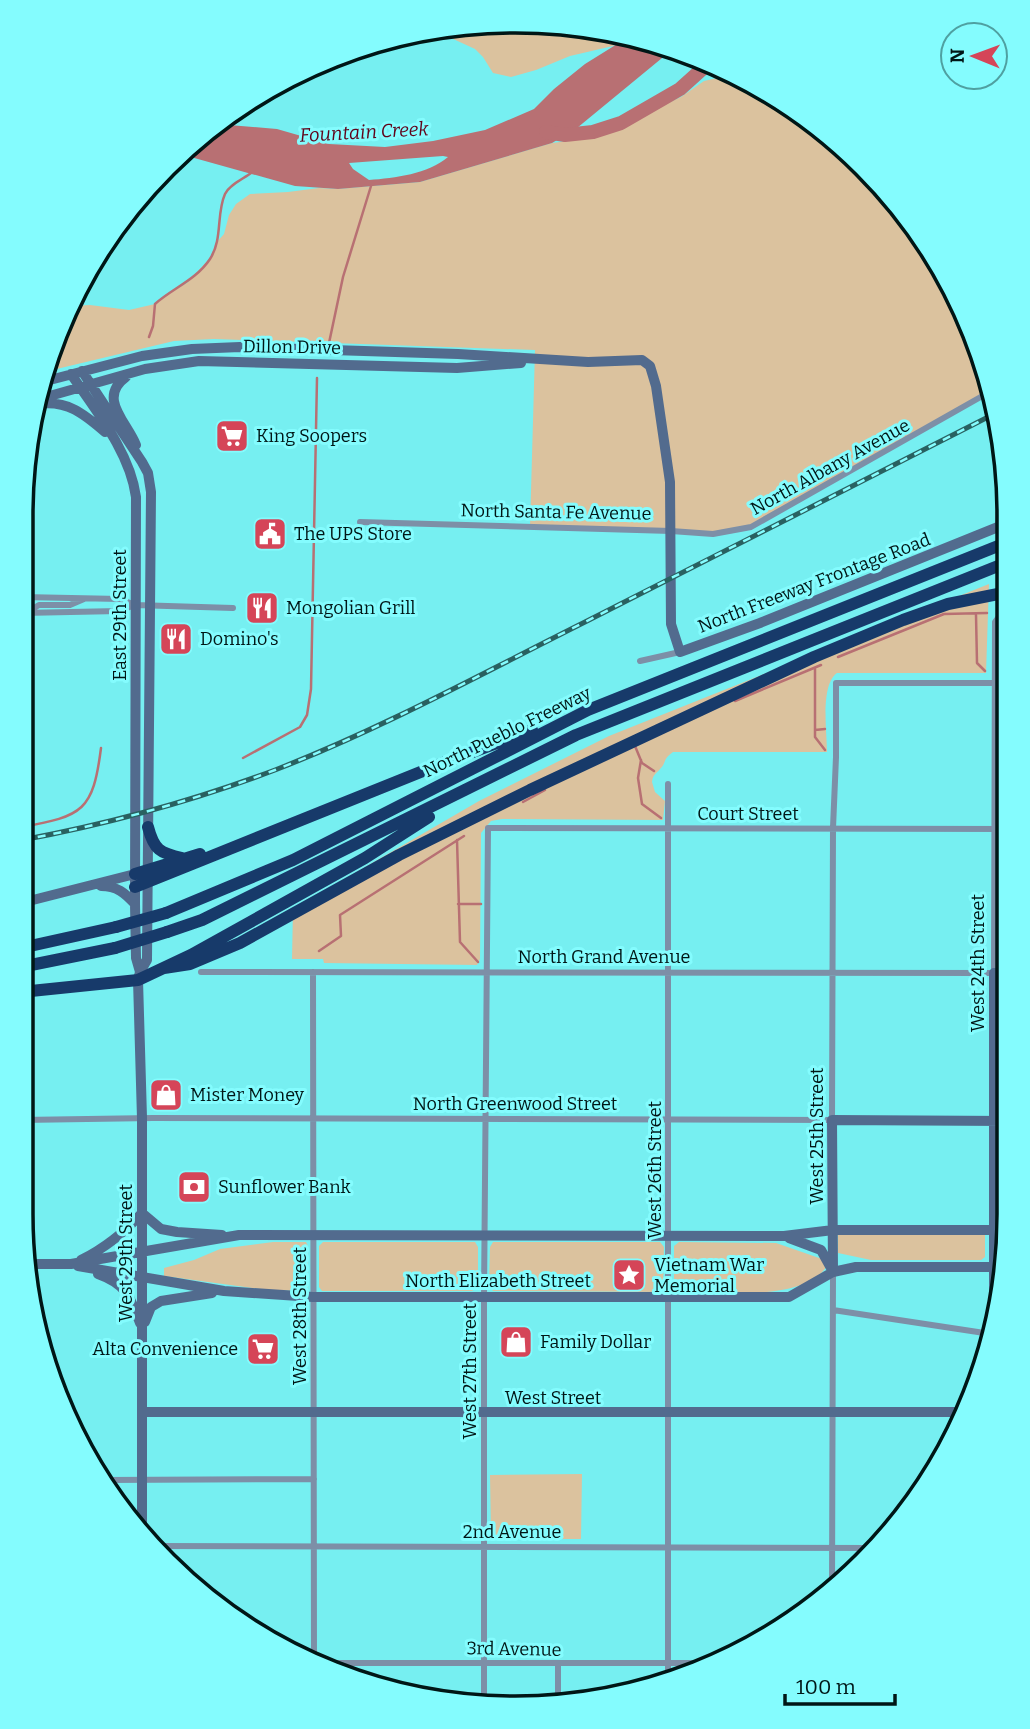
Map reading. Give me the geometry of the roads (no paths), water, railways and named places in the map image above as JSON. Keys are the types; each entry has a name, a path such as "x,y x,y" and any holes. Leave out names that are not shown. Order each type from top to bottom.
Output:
{"highway":[{"name":"North Pueblo Freeway","path":"33,945 116,928 166,913 293,860 588,710 997,546"},
{"name":"North Pueblo Freeway","path":"33,965 115,948 202,920 589,730 997,566"},
{"path":"164,968 190,964 240,943 399,855 530,790 814,657 948,604 997,594"},
{"path":"142,878 235,847 443,763 588,710"},
{"path":"33,990 139,976 164,968 365,858 473,788"},
{"path":"148,827 157,848 164,854 183,858"},
{"path":"142,878 183,858 235,847"}],"main road":[{"name":"Dillon Drive","path":"53,379 142,356 192,349 240,347 458,354 588,362 642,360 650,366 656,386 670,482 671,531"},
{"name":"Dillon Drive","path":"48,399 145,369 199,360 457,368 550,360"},
{"name":"East 29th Street","path":"77,373 148,473 151,606"},
{"path":"131,374 118,383 113,397 116,411 132,434 142,462"},
{"name":"East 29th Street","path":"86,386 114,439 135,489 142,878"},
{"path":"47,402 83,413 114,439"},
{"name":"North Freeway Frontage Road","path":"680,652 761,624 997,527"},
{"name":"North Santa Fe Avenue","path":"671,531 671,624 680,652"},
{"name":"West 29th Street","path":"142,1518 142,1118 135,904 142,878 148,827 151,606"},
{"path":"33,900 85,886 142,878"},
{"name":"West 29th Street","path":"139,976 147,960 142,878"},
{"path":"85,886 110,886 124,891 135,904"},
{"name":"West 24th Street","path":"994,973 996,1245"},
{"name":"North Greenwood Street","path":"832,1120 994,1121"},
{"name":"West 25th Street","path":"832,1120 833,1272"},
{"path":"71,1264 99,1251 127,1230 142,1213 160,1229 177,1233 239,1235"},
{"name":"North Elizabeth Street","path":"36,1264 71,1264 239,1235 784,1236 833,1230 994,1230"},
{"path":"784,1236 821,1250 833,1272"},
{"path":"71,1264 109,1278 120,1285 130,1296 142,1329"},
{"name":"North Elizabeth Street","path":"71,1264 224,1291 313,1297 789,1297 833,1272 856,1267 994,1267"},
{"path":"142,1329 152,1307 161,1301 224,1291"},
{"name":"West Street","path":"143,1412 954,1412"}],"street":[{"name":"North Albany Avenue","path":"671,531 713,534 751,527 981,397"},
{"name":"North Santa Fe Avenue","path":"360,522 671,531"},
{"path":"85,598 70,605 38,605 33,613 119,611 135,605"},
{"path":"33,600 120,598 135,605 233,608"},
{"name":"West 24th Street","path":"994,973 994,683 997,619"},
{"name":"North Freeway Frontage Road","path":"640,661 680,652"},
{"name":"West 25th Street","path":"832,1120 836,683 994,683"},
{"name":"West 26th Street","path":"668,783 668,1671"},
{"name":"Court Street","path":"488,828 997,829"},
{"name":"West 27th Street","path":"484,1695 488,828"},
{"name":"North Grand Avenue","path":"201,972 994,973"},
{"name":"West 28th Street","path":"313,972 314,1651"},
{"name":"North Greenwood Street","path":"33,1121 142,1118 832,1120"},
{"name":"West 25th Street","path":"832,1577 833,1272"},
{"path":"833,1310 981,1333"},
{"path":"113,1480 314,1479"},
{"name":"2nd Avenue","path":"166,1546 863,1548"},
{"name":"3rd Avenue","path":"342,1663 687,1664"},
{"path":"558,1664 558,1694"}],"waterway":[{"name":"Fountain Creek","path":"546,132 565,135 593,132 621,123 680,89 700,71"},
{"path":"149,337 155,304 191,278 210,259 217,243 225,194 251,173"},
{"path":"329,343 343,277 371,186"},
{"path":"243,758 300,727 307,715 311,689 317,378"},
{"path":"838,657 944,614 987,613"},
{"path":"976,615 977,663 985,671"},
{"path":"735,701 821,665"},
{"path":"815,669 815,737 825,750"},
{"path":"815,730 825,729"},
{"path":"635,746 642,763 654,771"},
{"path":"33,825 72,814 89,798 101,748"},
{"path":"641,760 638,778 642,804 661,818"},
{"path":"523,802 545,790"},
{"path":"319,951 341,936 340,915 464,836"},
{"path":"457,840 460,942 478,962"},
{"path":"458,904 481,904"}],"railway":[{"path":"33,838 182,802 275,770 354,737 432,700 986,418"}],"place":[{"name":"King Soopers","path":"232,436"},
{"name":"The UPS Store","path":"270,534"},
{"name":"Mongolian Grill","path":"262,608"},
{"name":"Domino's","path":"176,639"},
{"name":"Mister Money","path":"166,1095"},
{"name":"Sunflower Bank","path":"194,1187"},
{"name":"Vietnam War Memorial","path":"629,1275"},
{"name":"Family Dollar","path":"516,1342"},
{"name":"Alta Convenience","path":"263,1349"}]}
